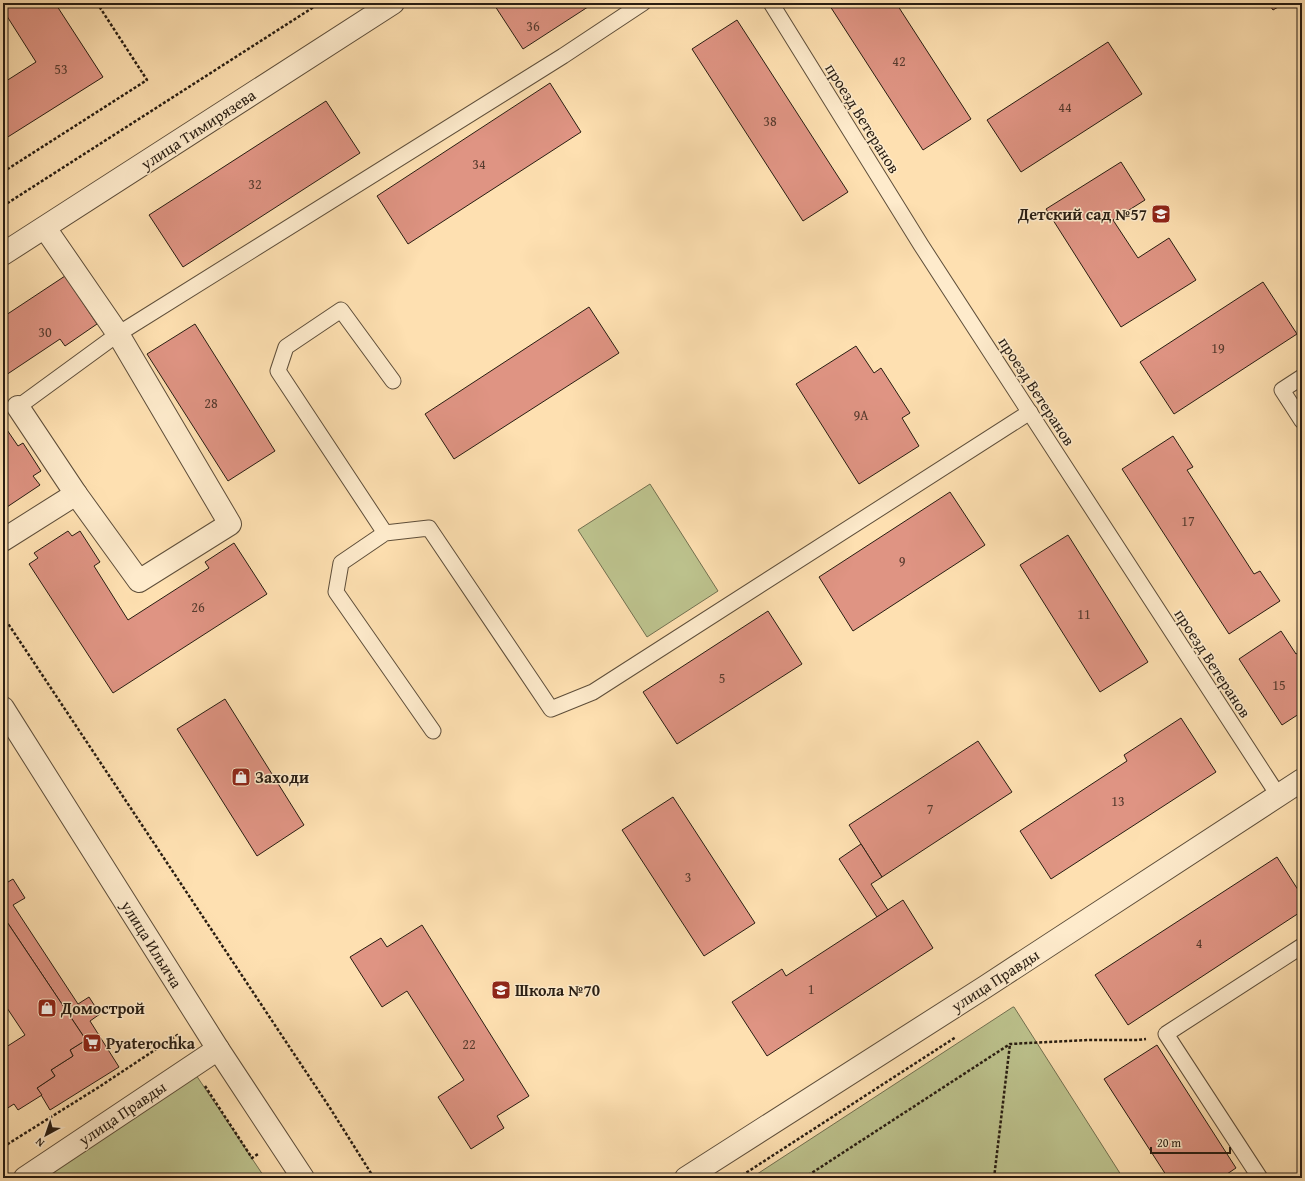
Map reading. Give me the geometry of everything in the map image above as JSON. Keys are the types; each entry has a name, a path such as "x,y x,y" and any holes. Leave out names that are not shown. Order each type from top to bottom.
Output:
{"street":[{"name":"улица Тимирязева","path":"3,254 393,3"},
{"path":"18,407 76,494 139,581 230,524 118,334 45,228"},
{"path":"3,540 76,494"},
{"name":"улица Ильича","path":"3,708 218,1049 303,1178"},
{"name":"улица Правды","path":"686,1178 985,987 1302,780"},
{"name":"улица Правды","path":"25,1178 218,1049"}],"lane":[{"path":"18,407 118,334 563,56 643,3"},
{"name":"проезд Ветеранов","path":"771,3 921,245 1278,795"},
{"path":"385,533 278,371 286,347 341,310 393,381"},
{"path":"1302,377 1282,390 1302,421"},
{"path":"433,731 336,592 341,563 385,533 429,528 551,710 593,692 1030,412"},
{"path":"1260,1178 1166,1034 1302,946"}],"path":[{"path":"3,172 147,80 97,3"},
{"path":"3,206 320,3"},
{"path":"3,616 325,1101 374,1178"},
{"path":"3,1147 100,1087 200,1020"},
{"path":"804,1178 1010,1044 1088,1040 1138,1040 1166,1034"},
{"path":"994,1178 1010,1044"},
{"path":"192,1066 252,1158 279,1141"}],"green space":[{"path":"650,484 718,591 647,637 578,530"},
{"path":"1013,1007 1123,1178 751,1178"},
{"path":"192,1069 265,1178 193,1178 191,1176 188,1178 26,1178"}],"building":[{"path":"3,3 55,3 103,77 3,140 3,83 36,62 3,10"},
{"path":"493,3 594,3 523,49"},
{"path":"828,3 896,3 971,119 923,150"},
{"path":"1268,3 1285,3 1273,10"},
{"path":"737,20 848,192 803,221 692,49"},
{"path":"1108,42 1142,94 1021,172 987,120"},
{"path":"550,83 581,132 408,244 377,196"},
{"path":"326,101 360,153 183,267 149,215"},
{"path":"1121,162 1145,200 1113,220 1138,258 1169,238 1196,280 1121,327 1046,209"},
{"path":"65,276 97,324 65,346 60,339 3,377 3,317"},
{"path":"1263,282 1297,334 1174,414 1140,362"},
{"path":"589,307 619,353 454,459 425,414"},
{"path":"195,324 275,451 228,481 147,354"},
{"path":"856,346 874,373 881,368 910,413 902,418 919,446 859,484 796,384"},
{"path":"3,424 18,446 23,443 41,471 33,476 40,485 4,509 3,507"},
{"path":"1173,436 1193,467 1187,470 1254,574 1260,571 1280,601 1229,634 1122,469"},
{"path":"950,492 985,545 853,631 819,577"},
{"path":"68,531 72,536 80,531 100,562 94,566 128,620 209,568 205,562 234,543 267,594 113,693 29,564 38,558 34,553"},
{"path":"1068,535 1148,662 1100,692 1020,565"},
{"path":"768,611 802,664 677,744 643,692"},
{"path":"1281,631 1296,654 1302,650 1302,712 1282,725 1239,659"},
{"name":"Заходи","path":"225,699 304,825 257,856 177,729"},
{"path":"1181,718 1216,772 1051,879 1020,831 1127,761 1124,755"},
{"path":"978,741 1012,792 882,877 849,825"},
{"path":"673,797 755,923 704,956 622,830"},
{"path":"861,844 882,877 871,884 888,910 877,917 839,859"},
{"path":"1277,857 1302,896 1302,911 1128,1025 1095,975"},
{"path":"13,879 25,898 13,905 78,1004 89,997 100,1014 90,1021 119,1067 50,1110 37,1088 55,1076 51,1070 73,1056 70,1050 86,1040 3,916 3,885"},
{"path":"903,900 933,948 767,1056 732,1002 782,969 786,976"},
{"path":"3,916 86,1040 70,1050 73,1056 51,1070 55,1076 37,1088 42,1095 18,1110 14,1104 3,1111 3,1049 25,1035 3,1002"},
{"path":"422,925 529,1096 497,1116 504,1128 471,1149 438,1097 464,1080 407,991 382,1007 350,957 381,938 387,947"},
{"path":"1157,1045 1236,1168 1221,1178 1168,1178 1104,1079"}],"place":[{"name":"Детский сад №57","path":"1161,214"},
{"name":"Заходи","path":"241,777"},
{"name":"Школа №70","path":"501,990"},
{"name":"Домострой","path":"47,1008"},
{"name":"Pyaterochka","path":"92,1043"}]}
